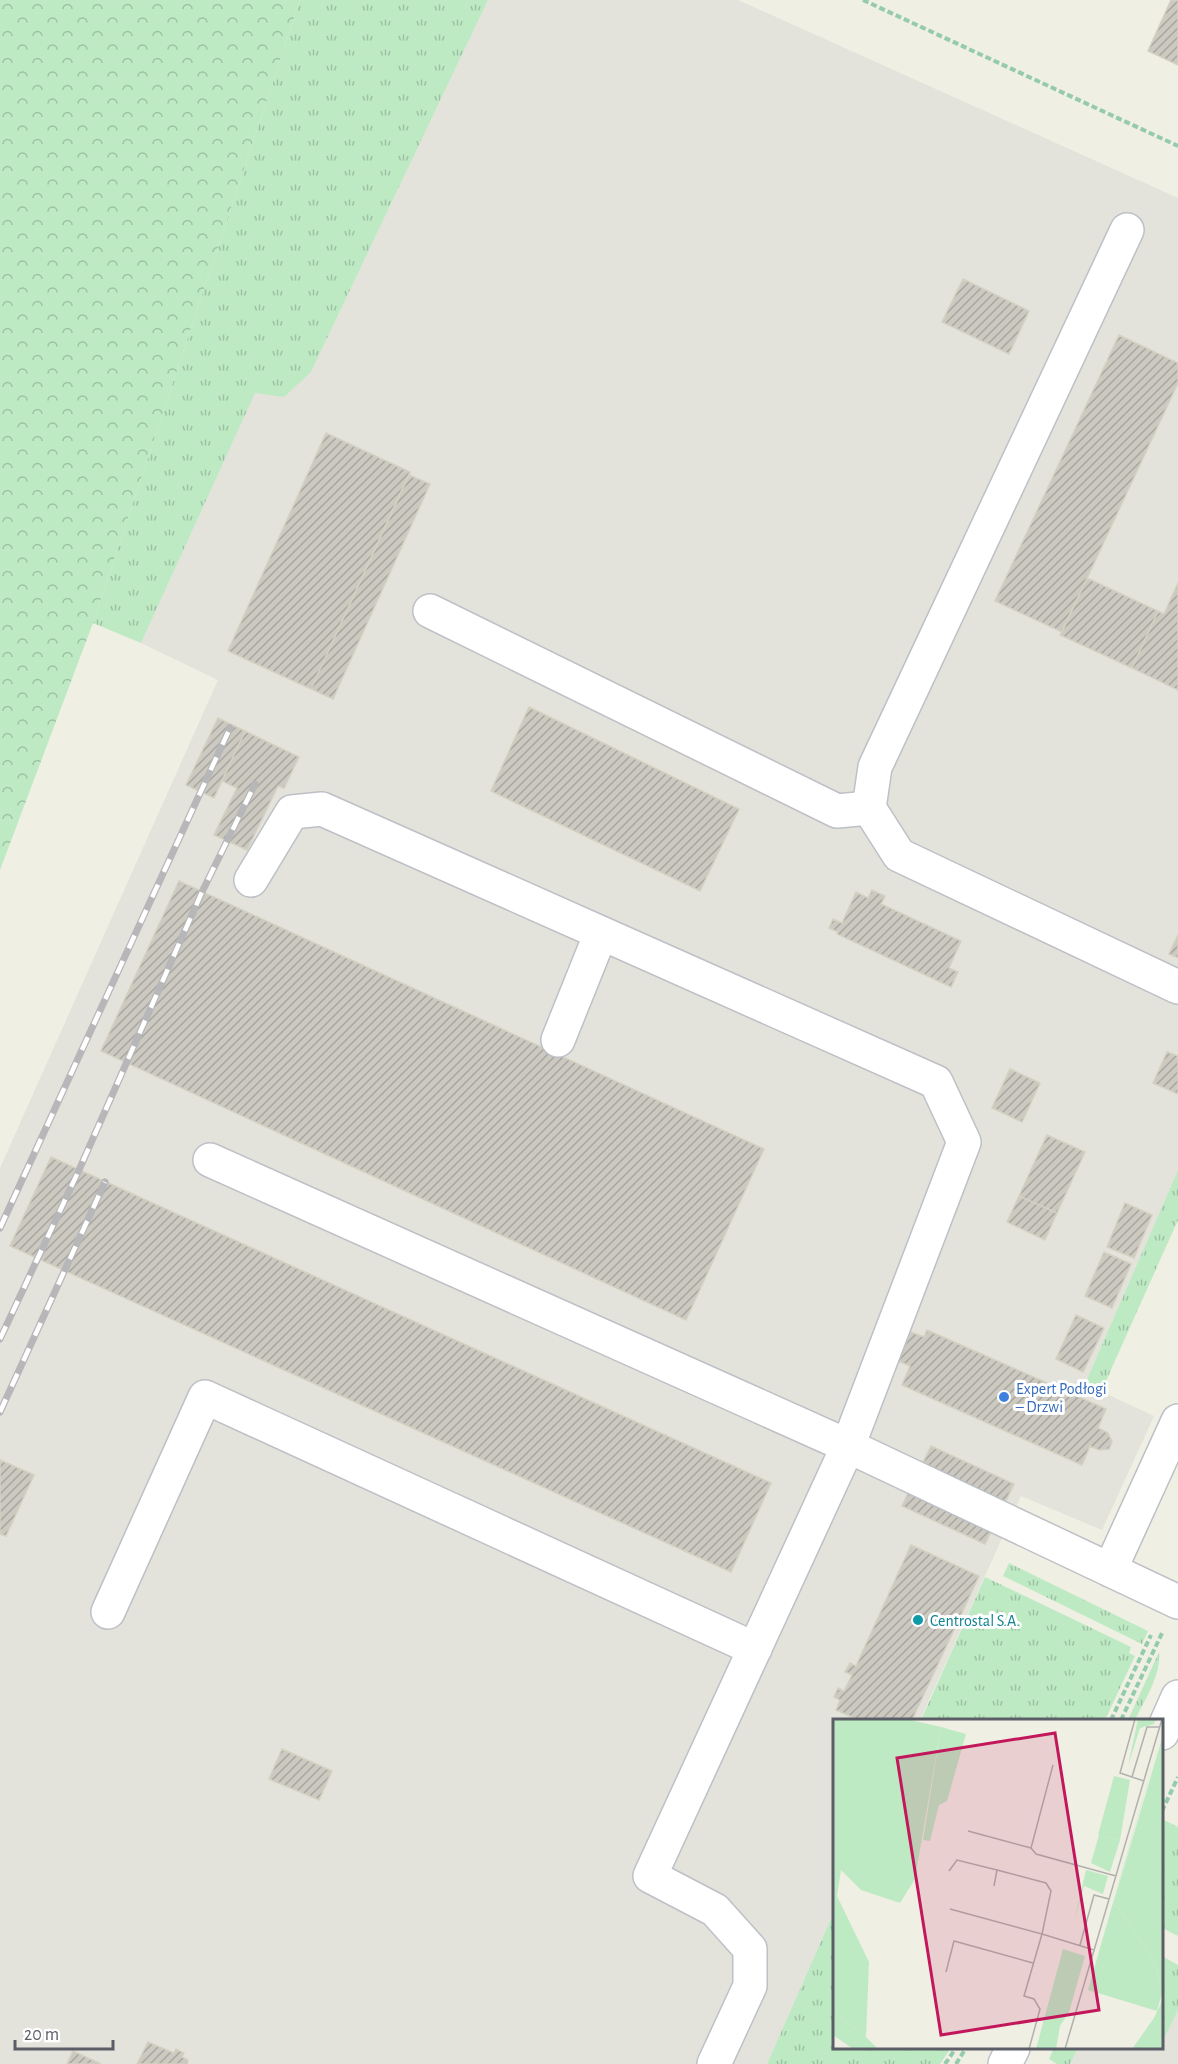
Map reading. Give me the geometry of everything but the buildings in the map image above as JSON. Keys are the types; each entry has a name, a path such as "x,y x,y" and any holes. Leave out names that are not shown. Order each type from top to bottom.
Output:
{"street":[{"path":"1127,230 876,767 869,808 899,855 1178,987"},
{"path":"430,611 837,811 869,808"},
{"path":"251,880 292,812 322,809 936,1082 964,1142 848,1446 650,1876 716,1910 750,1949 750,1986 714,2064"},
{"path":"558,1040 600,933"},
{"path":"210,1160 848,1446 1178,1602"},
{"path":"108,1612 206,1397 755,1649"},
{"path":"1110,1570 1178,1421"},
{"path":"1163,1729 1178,1697"},
{"path":"1005,2064 1012,2049"}],"path":[{"path":"863,0 1178,146"},
{"path":"1111,1719 1151,1635"},
{"path":"1121,1719 1157,1644"},
{"path":"1163,1807 1178,1777"},
{"path":"945,2064 955,2049"},
{"path":"956,2064 965,2049"}],"shaded area":[{"path":"488,0 738,0 1178,198 1178,1170 1085,1384 1154,1416 1102,1530 1021,1496 920,1719 833,1719 833,1914 767,2064 0,2064 0,1168 218,680 141,643 255,392 311,372"},
{"path":"1178,2010 1178,2064 1070,2064 1078,2049 1163,2049 1163,2041"}],"green space":[{"path":"0,0 300,0 93,623 0,870"},
{"path":"300,0 488,0 311,372 284,397 255,393 141,643 93,623"},
{"path":"1178,1170 1178,1220 1101,1392 1085,1384"},
{"path":"1009,1563 1148,1631 1142,1644 1003,1576"},
{"path":"985,1577 1131,1647 1129,1653 1135,1656 1105,1719 921,1719"},
{"path":"1159,1652 1158,1670 1152,1687 1136,1719 1128,1719"},
{"path":"1163,1820 1178,1827 1178,1936 1163,1928"},
{"path":"833,1914 833,2049 950,2049 940,2064 767,2064"},
{"path":"1163,1957 1178,1965 1178,2010 1163,2041"},
{"path":"1054,2049 1078,2049 1070,2064 1057,2064 1049,2059"}],"railway":[{"path":"0,1228 230,728"},
{"path":"0,1339 79,1170 202,892 255,784"},
{"path":"0,1412 105,1182"}],"place":[{"name":"Expert Podłogi – Drzwi","path":"1004,1397"},
{"name":"Centrostal S.A.","path":"918,1620"}]}
